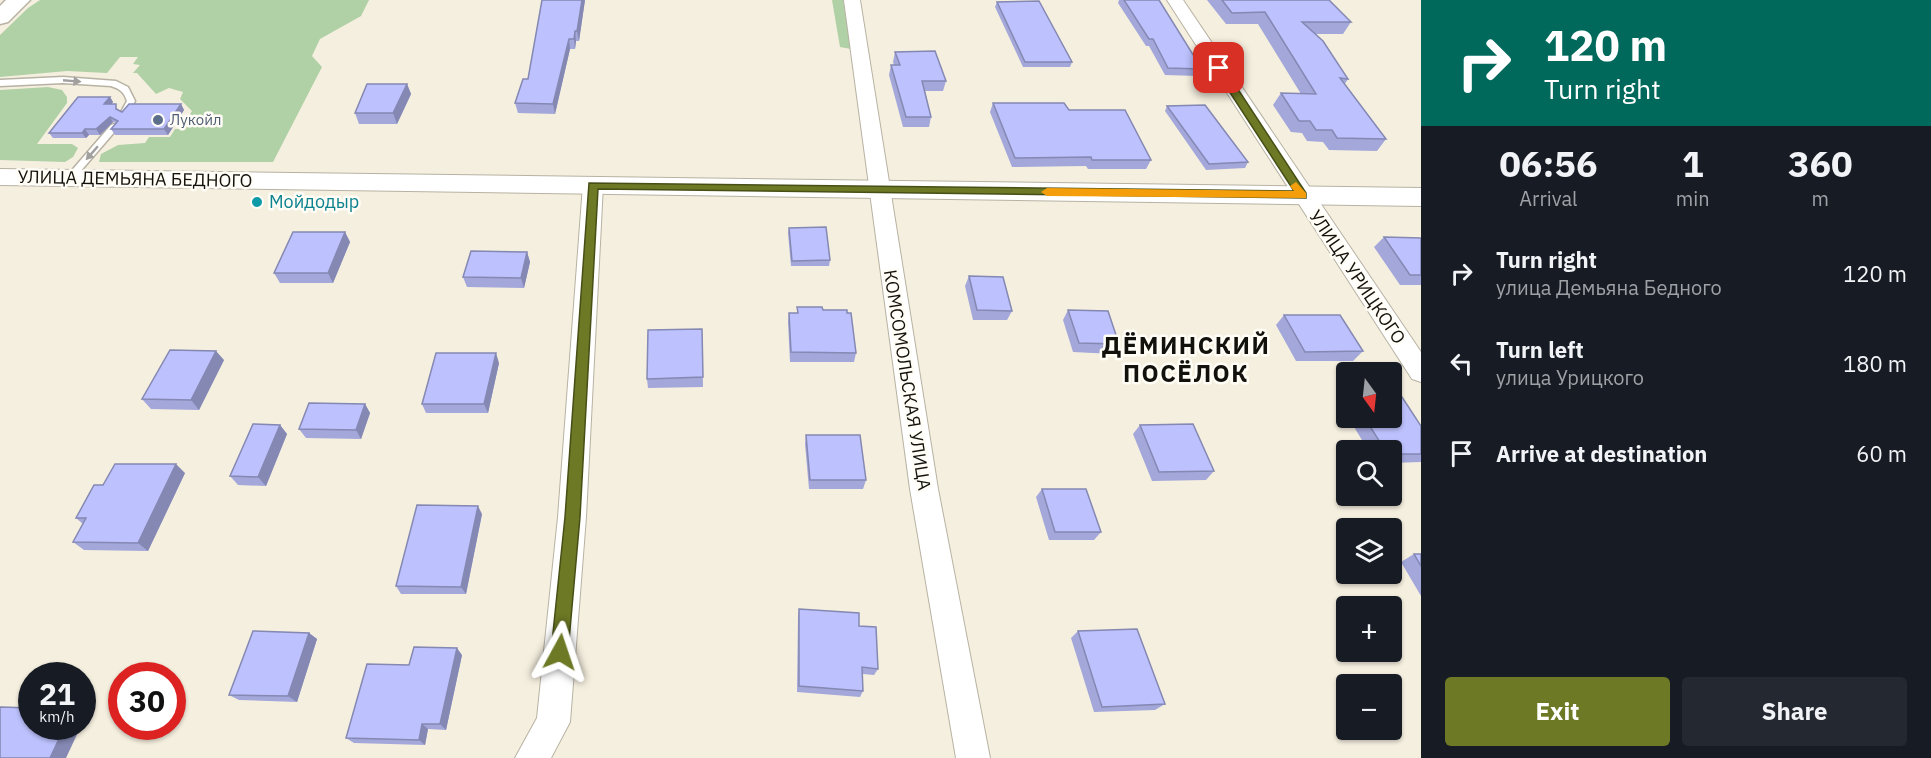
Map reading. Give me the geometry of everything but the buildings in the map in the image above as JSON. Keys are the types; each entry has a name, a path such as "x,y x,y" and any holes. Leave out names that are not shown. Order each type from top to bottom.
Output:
{"main road":[{"path":"0,17 19,0"}],"street":[{"name":"КОМСОМОЛЬСКАЯ УЛИЦА","path":"852,0 878,190 913,401 924,489 973,758"},
{"name":"УЛИЦА УРИЦКОГО","path":"1175,0 1421,372"},
{"name":"УЛИЦА ДЕМЬЯНА БЕДНОГО","path":"0,177 1421,197"},
{"path":"532,758 553,722 573,517 593,185"}],"lane":[{"path":"0,83 61,80 120,84 128,92 131,101 125,112"},
{"path":"70,178 114,127"}],"green space":[{"path":"40,0 369,0 361,16 320,39 312,56 322,67 273,162 99,162 101,154 118,145 145,143 149,137 170,137 175,129 181,129 192,111 180,99 183,92 169,88 156,94 137,73 133,73 140,65 133,64 138,57 120,57 107,73 67,71 0,77 0,35 28,8"},
{"path":"832,0 843,0 851,49 840,47"},
{"path":"48,87 62,90 67,97 67,103 37,144 72,144 78,148 73,157 65,162 0,160 0,90"}],"slow traffic":[{"path":"1047,192 1302,195 1296,186"}],"place":[{"name":"Лукойл","path":"158,120"},
{"name":"Мойдодыр","path":"257,202"}],"district":[{"name":"ДЁМИНСКИЙ ПОСЁЛОК","path":"1186,360"}],"route":[{"path":"560,652 573,517 593,185 1302,195 1219,68"}]}
